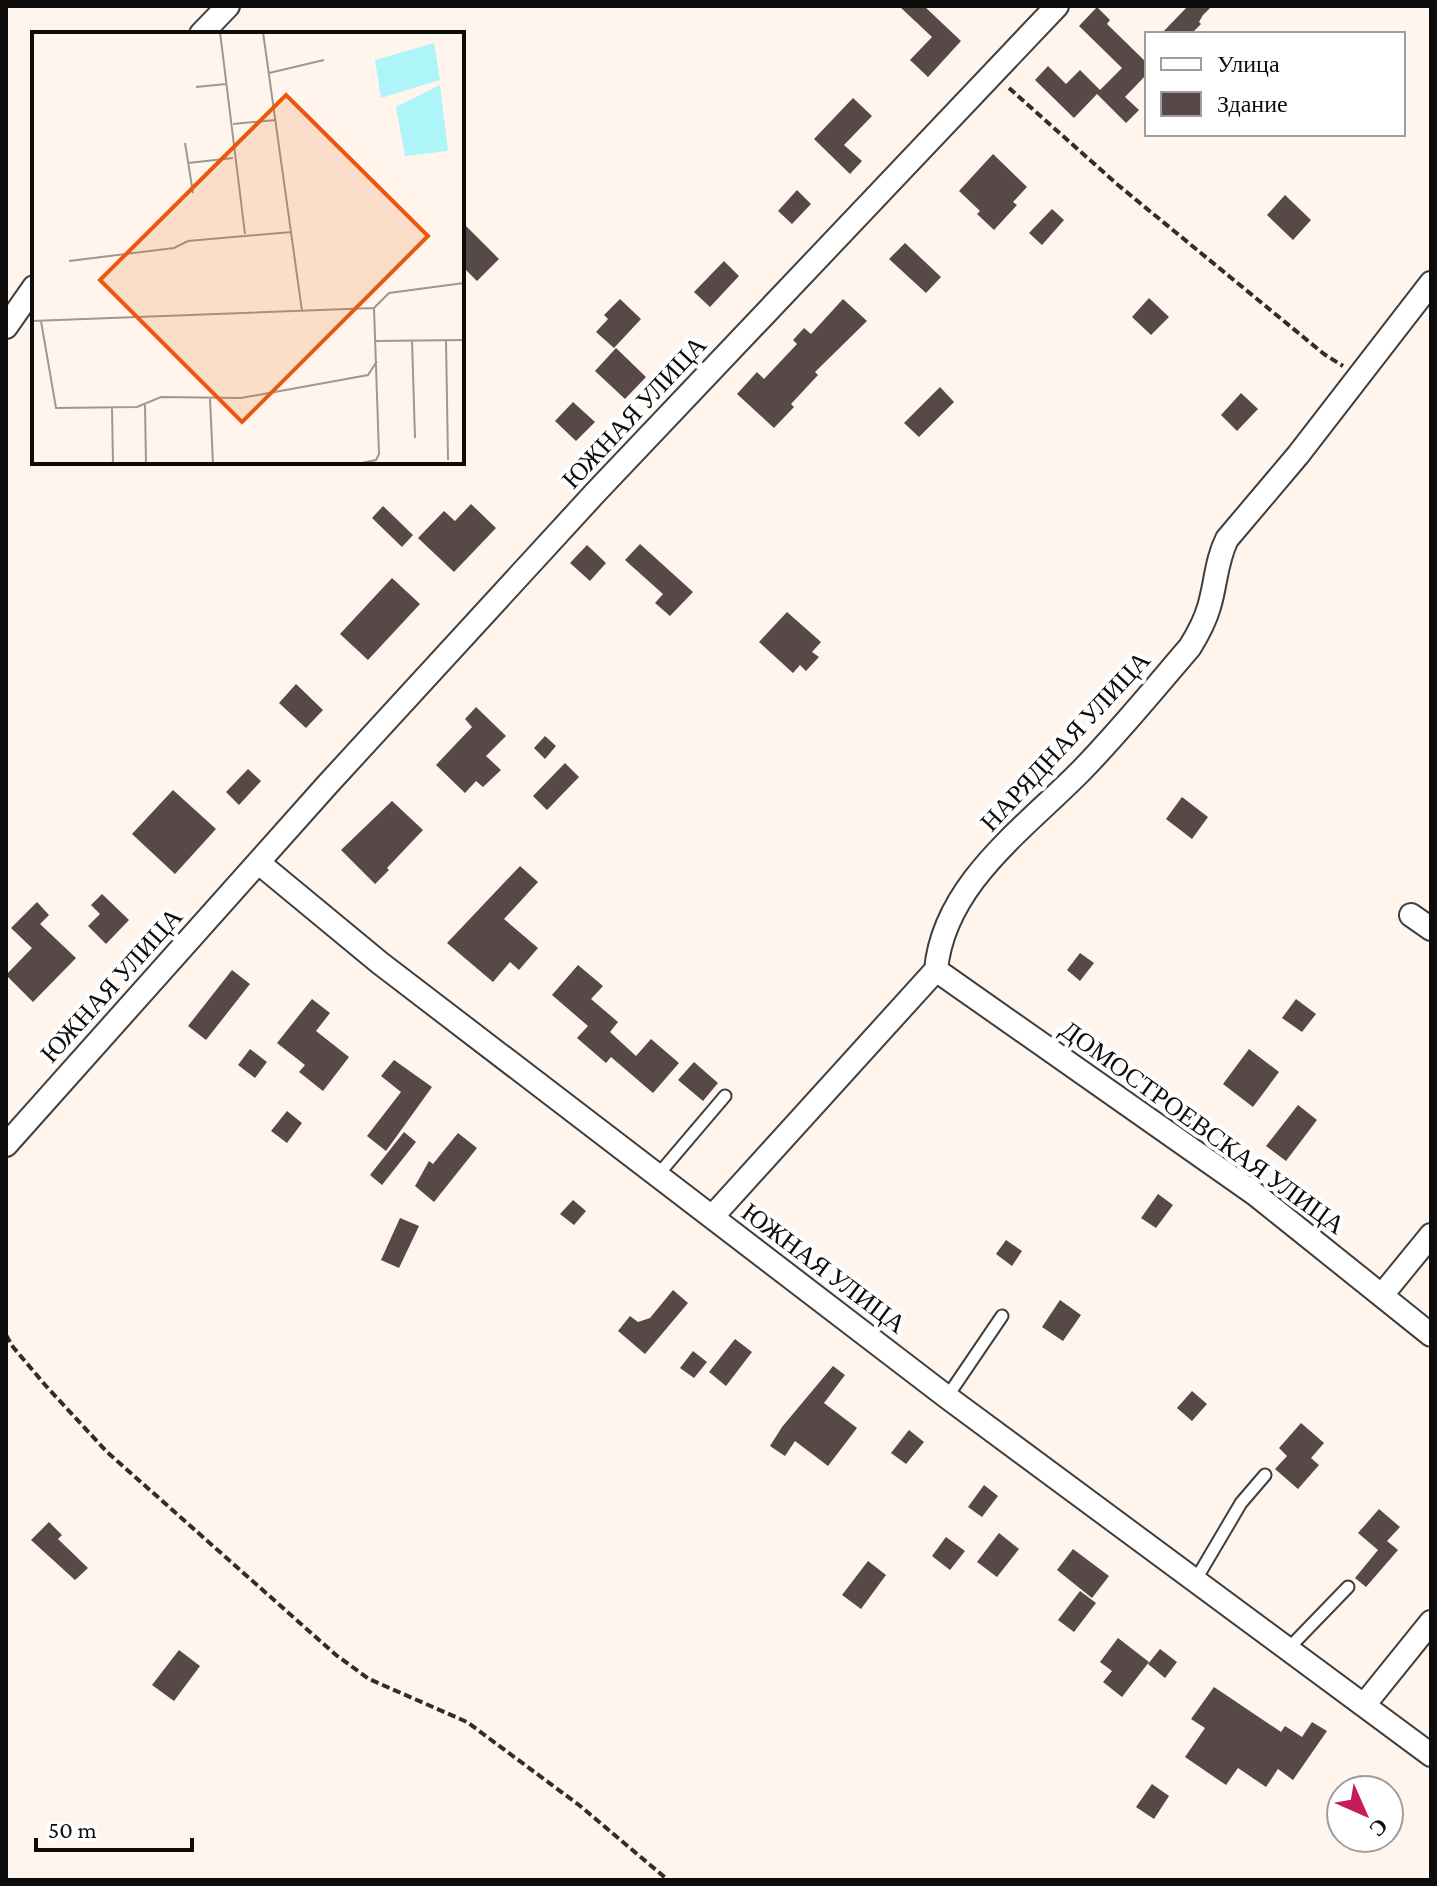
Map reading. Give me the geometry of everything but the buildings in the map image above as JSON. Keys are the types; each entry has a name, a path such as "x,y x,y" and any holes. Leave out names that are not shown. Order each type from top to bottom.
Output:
{"street":[{"path":"203,32 228,6"},
{"name":"ЮЖНАЯ УЛИЦА","path":"6,1145 328,784 586,503 1057,6"},
{"name":"НАРЯДНАЯ УЛИЦА","path":"712,1217 936,970 938,946 964,894 1009,837 1080,772 1190,647 1210,605 1219,554 1227,539 1298,455 1431,283"},
{"path":"6,327 32,290"},
{"name":"ЮЖНАЯ УЛИЦА","path":"259,863 380,963 947,1397 1431,1755"},
{"path":"1411,915 1431,929"},
{"name":"ДОМОСТРОЕВСКАЯ УЛИЦА","path":"936,970 1255,1194 1431,1335"},
{"path":"1382,1295 1431,1235"},
{"path":"1364,1705 1431,1622"}],"lane":[{"path":"657,1176 725,1096"},
{"path":"947,1397 1002,1316"},
{"path":"1195,1581 1241,1503 1265,1475"},
{"path":"1288,1649 1348,1587"}],"path":[{"path":"993,74 1118,185 1324,354 1358,376"},
{"path":"6,1335 46,1386 107,1452 336,1655 369,1679 467,1722 579,1805 668,1880"}]}
